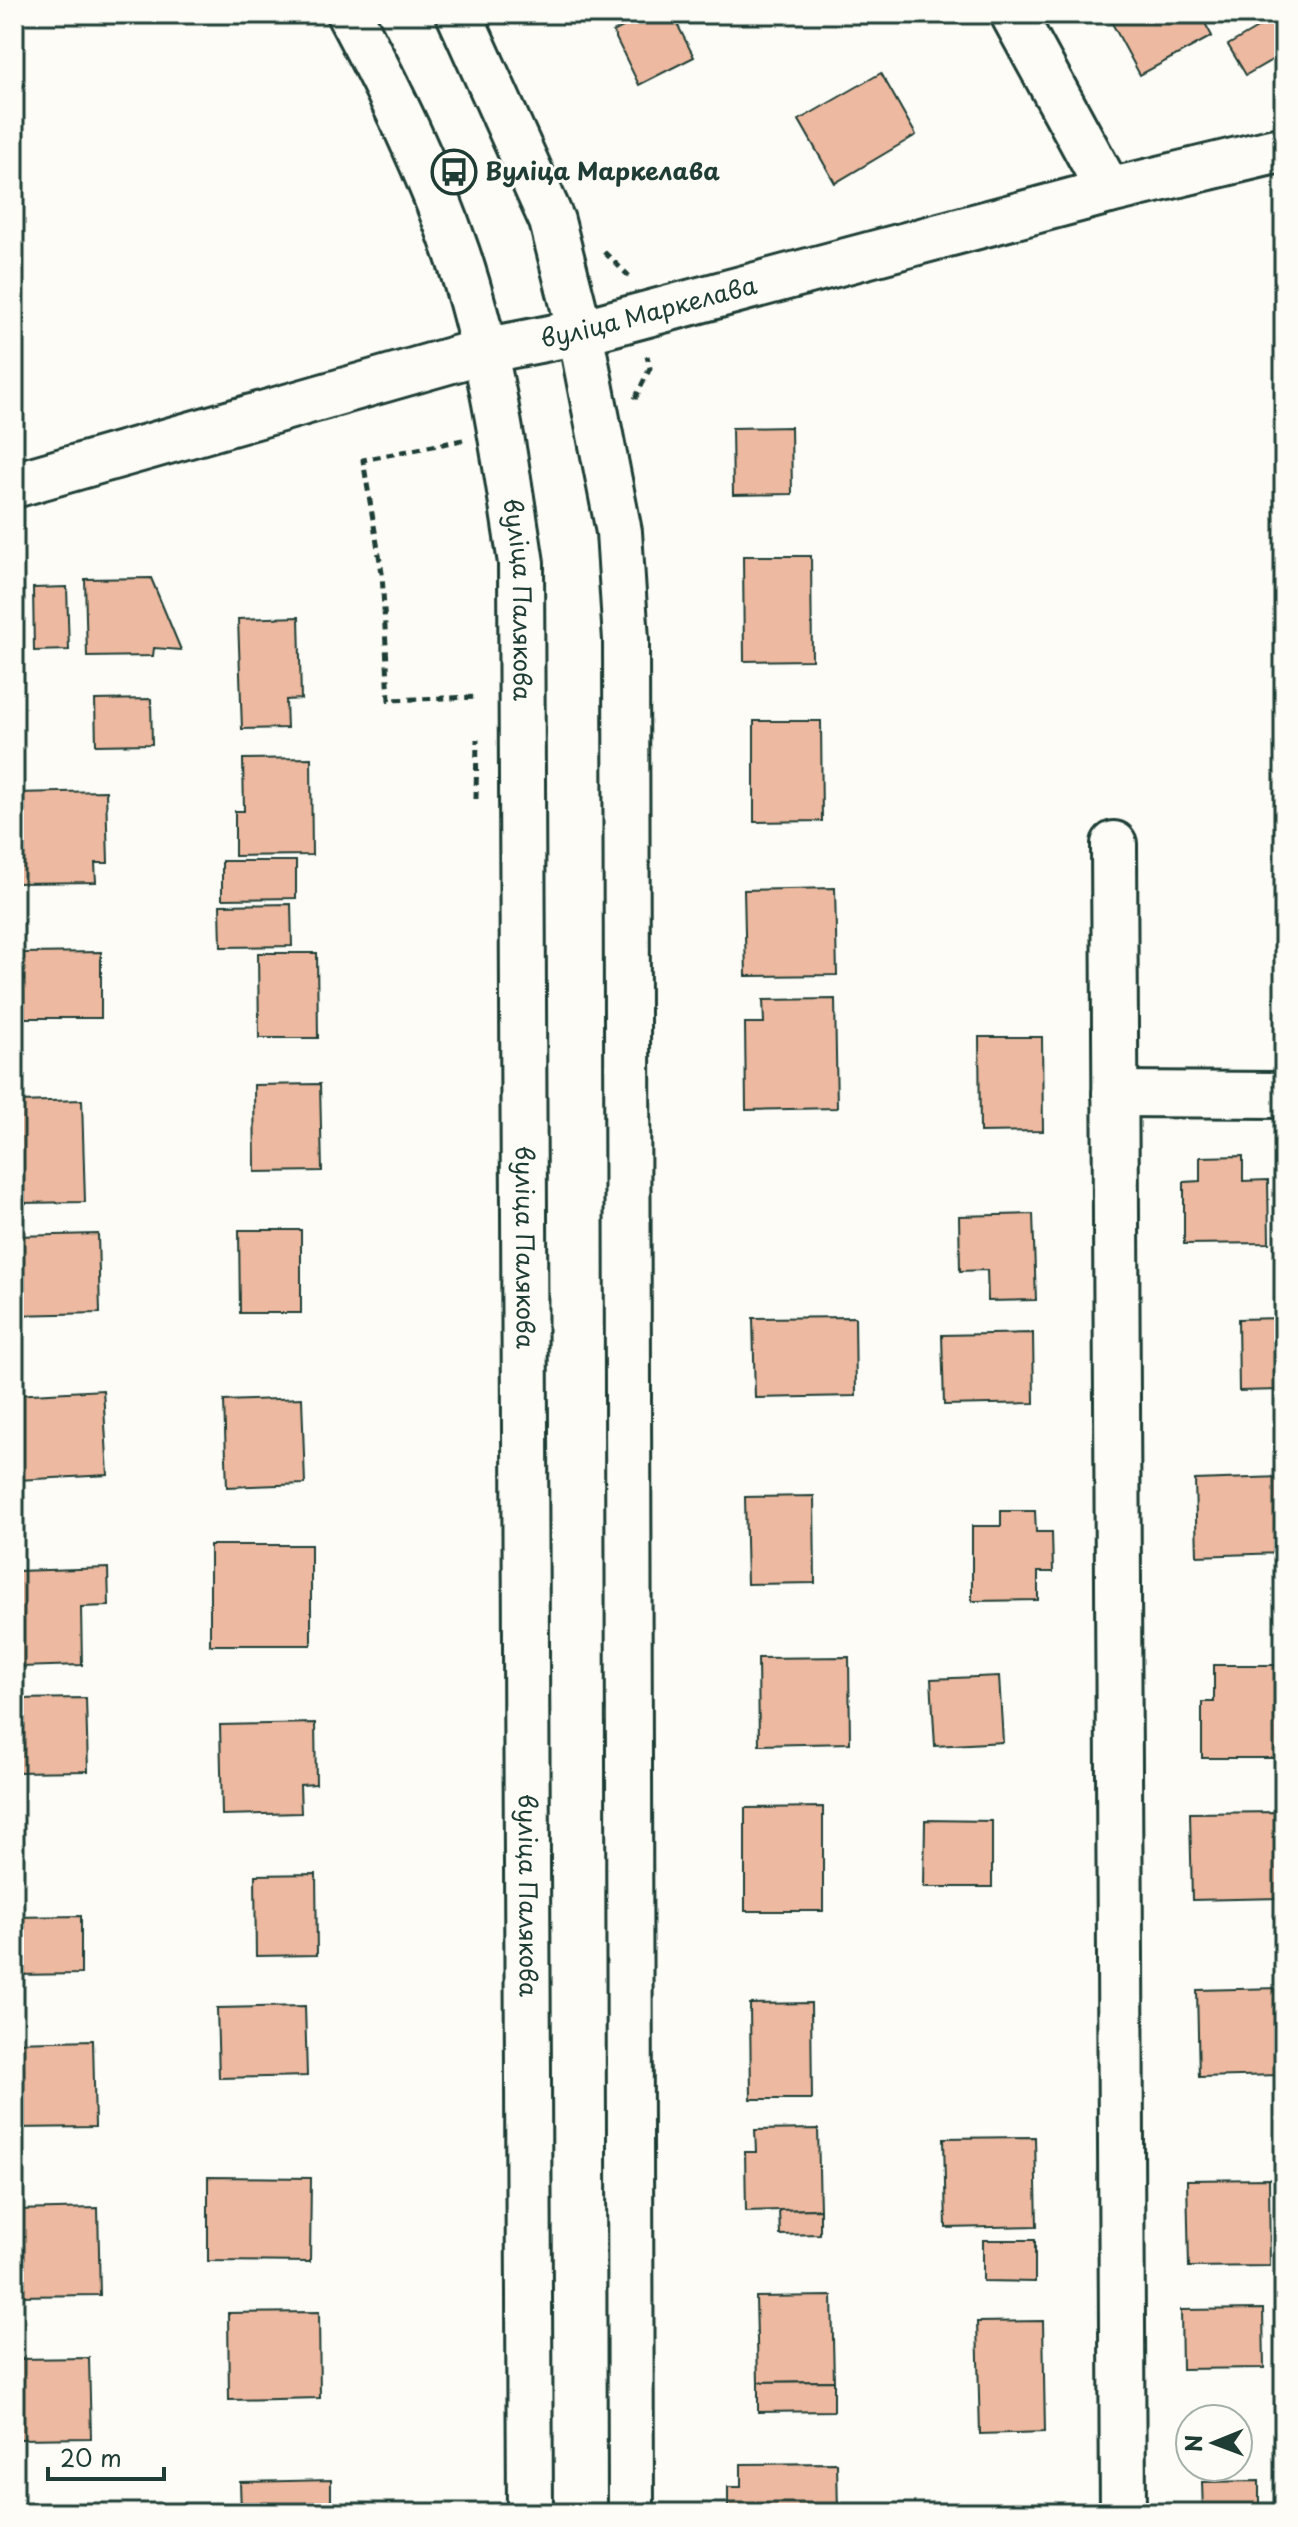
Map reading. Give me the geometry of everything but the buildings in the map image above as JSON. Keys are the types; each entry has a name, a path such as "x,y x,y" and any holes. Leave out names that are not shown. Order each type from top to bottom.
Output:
{"street":[{"name":"вуліца Палякова","path":"349,14 382,76 430,183 457,255 501,432 521,563 530,2513"},
{"path":"459,14 552,221 580,332 619,532 626,640 631,2513"},
{"path":"1013,14 1109,191"},
{"name":"вуліца Маркелава","path":"14,485 483,351 580,332 1109,191 1284,149"},
{"path":"1114,844 1123,2513"},
{"path":"1115,1094 1284,1095"}],"path":[{"path":"475,437 363,460 382,573 389,700 477,697"}],"place":[{"name":"Вуліца Маркелава","path":"454,172"}]}
